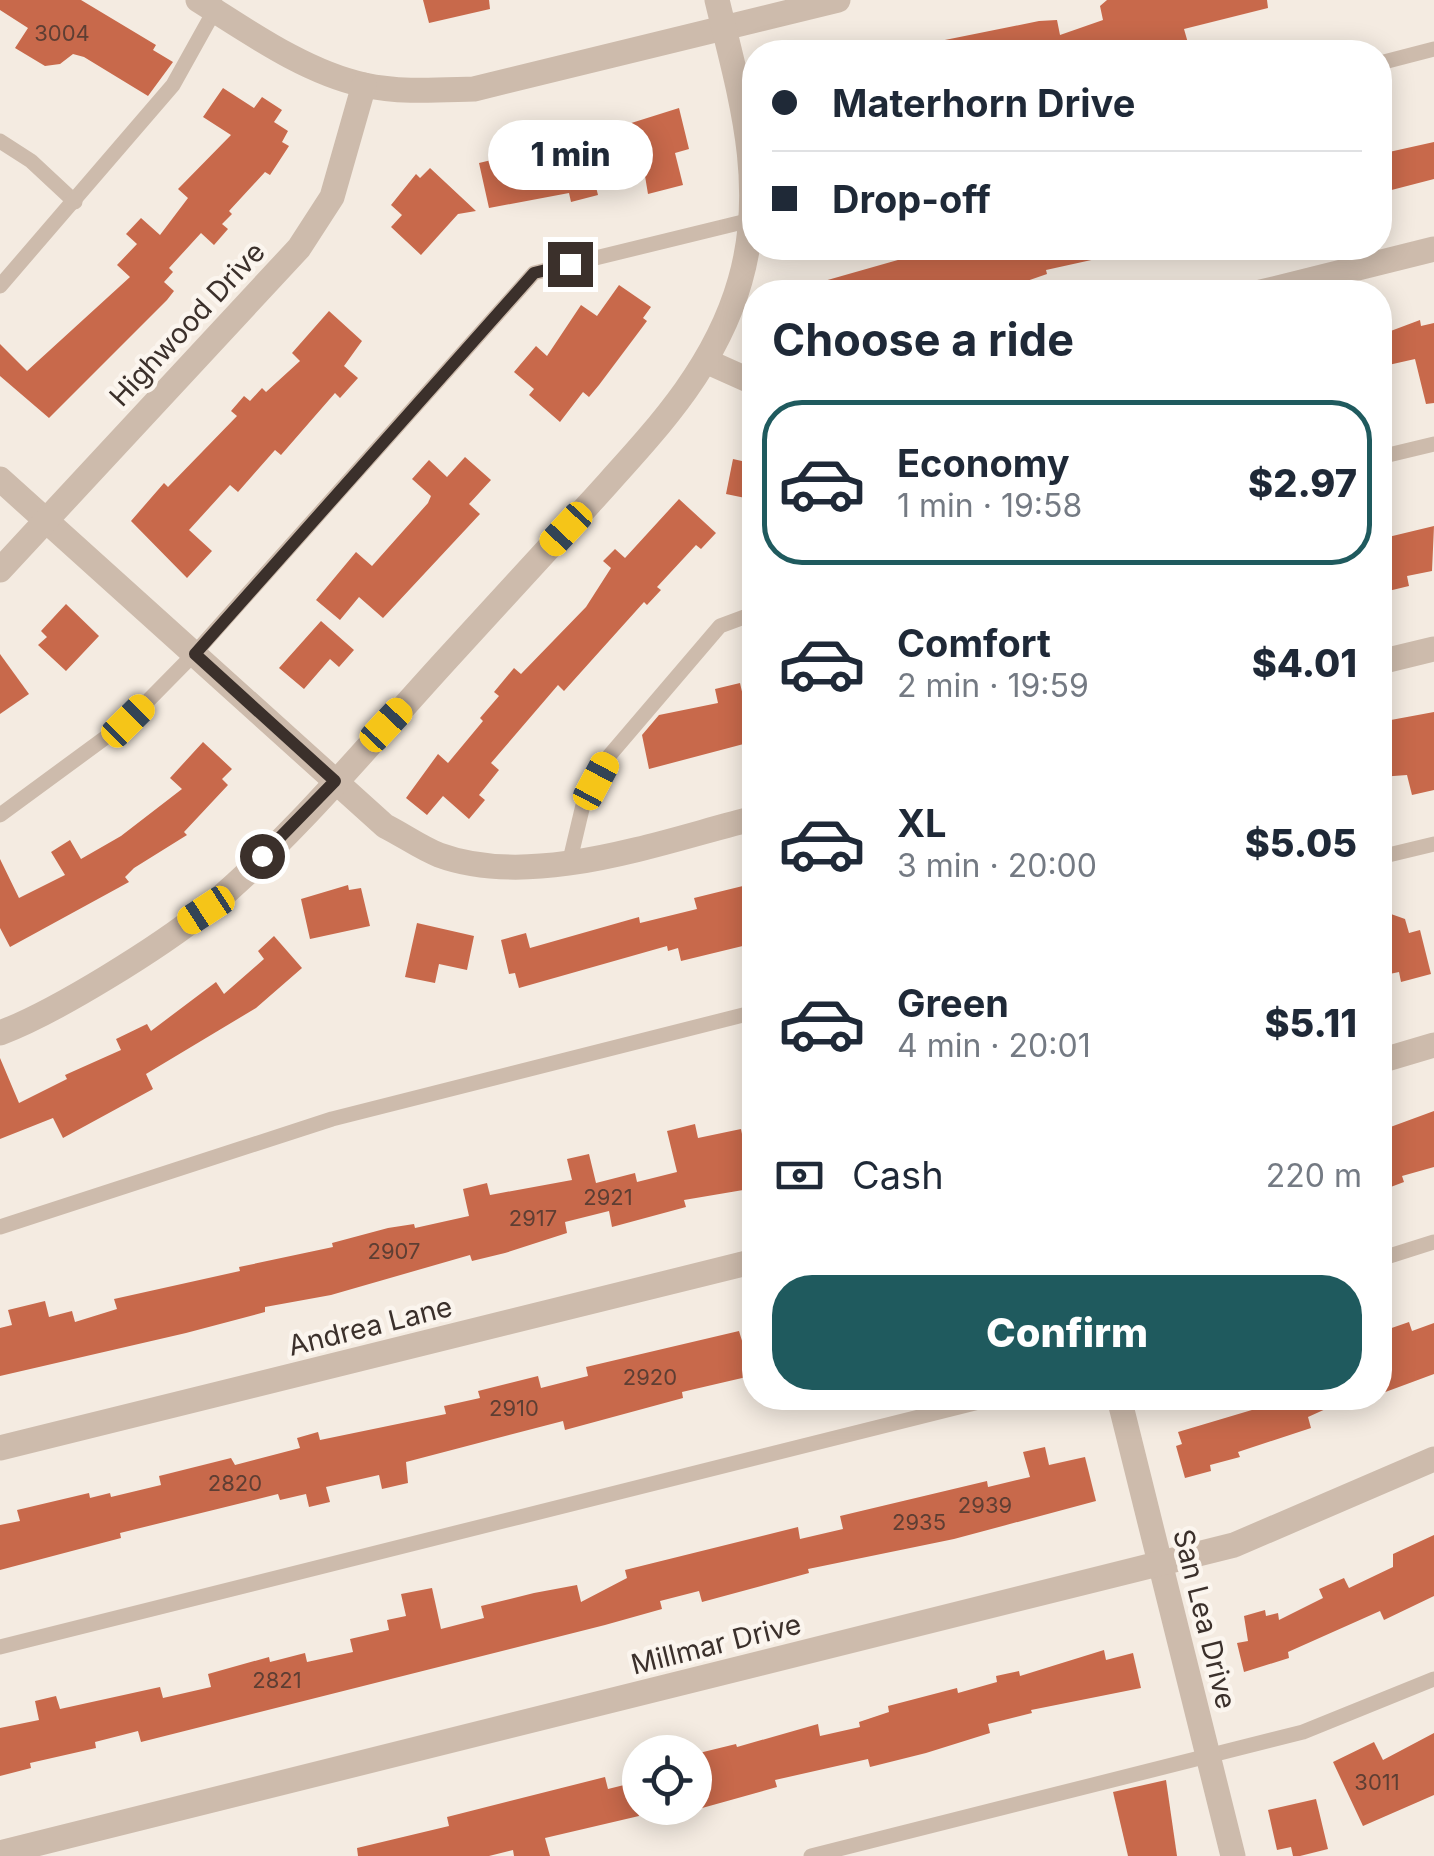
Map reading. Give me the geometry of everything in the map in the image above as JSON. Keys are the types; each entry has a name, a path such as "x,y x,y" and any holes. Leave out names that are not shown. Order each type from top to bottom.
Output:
{"street":[{"path":"716,0 742,106"},
{"path":"211,4 306,64 364,85 419,91 474,89 838,0"},
{"name":"Highwood Drive","path":"0,570 298,248 332,197 364,85"},
{"path":"1311,280 1434,250"},
{"path":"0,1033 82,990 206,910 335,781 665,420 708,362 745,260"},
{"path":"708,362 742,377"},
{"path":"0,478 385,826 440,856 497,866 570,864 742,821"},
{"path":"1392,659 1434,649"},
{"path":"1392,1057 1434,1045"},
{"name":"Andrea Lane","path":"0,1448 742,1264"},
{"name":"San Lea Drive","path":"1122,1410 1233,1856"},
{"name":"Millmar Drive","path":"0,1853 1160,1564 1280,1528 1434,1459"}],"lane":[{"path":"0,286 174,85 211,4"},
{"path":"1392,60 1434,49"},
{"path":"0,140 31,160 75,202"},
{"path":"0,815 128,721 195,654 534,273 742,222"},
{"path":"1392,455 1434,444"},
{"path":"570,864 583,805 609,756 720,626 742,617"},
{"path":"1392,855 1434,844"},
{"path":"0,1227 332,1119 482,1077 742,1015"},
{"path":"1392,1255 1434,1242"},
{"path":"0,1647 947,1410"},
{"path":"811,1856 1303,1732 1434,1678"}],"building":[{"path":"0,0 81,0 156,45 153,50 173,62 148,96 84,57 73,54 60,64 45,66 15,48 28,28 0,10"},
{"path":"423,0 489,0 490,9 429,23"},
{"path":"1107,0 1267,0 1268,8 1184,29 1187,40 945,40 1057,20 1060,35 1103,20 1100,6"},
{"path":"223,88 254,108 262,97 282,110 274,122 288,131 282,142 289,146 270,175 265,172 229,211 232,214 222,224 228,229 214,245 201,233 169,268 173,272 164,282 174,291 167,300 49,418 0,376 0,344 27,371 130,277 117,265 137,244 126,234 141,218 160,235 188,198 178,189 231,135 203,117"},
{"path":"679,108 689,149 675,153 683,185 648,194 645,176 596,187 598,195 571,202 569,193 489,208 479,163 554,145 571,134 574,141"},
{"path":"1434,142 1434,179 1392,190 1392,151"},
{"path":"430,168 476,211 458,214 421,255 391,227 402,215 391,205 416,174 420,178"},
{"path":"898,260 1091,260 1046,270 1047,274 1030,280 828,280"},
{"path":"619,285 651,307 643,318 647,321 589,397 583,392 560,422 529,395 534,389 514,372 536,346 547,356 581,305 597,316"},
{"path":"329,311 362,341 344,366 358,378 340,398 335,393 281,455 275,450 238,492 230,485 189,530 212,551 187,578 131,521 164,483 168,487 237,416 231,411 244,396 250,401 262,388 266,392 300,361 292,353"},
{"path":"1420,320 1421,326 1434,323 1434,403 1426,404 1415,359 1392,364 1392,330"},
{"path":"465,457 491,480 469,504 480,514 383,618 359,597 340,620 316,600 356,552 372,566 428,503 431,496 412,479 429,460 447,477"},
{"path":"733,459 742,461 742,497 726,494"},
{"path":"679,499 716,533 701,549 696,545 657,587 661,590 647,605 644,602 564,691 558,685 491,763 499,770 479,795 485,800 469,819 443,796 427,815 406,798 438,754 448,763 483,721 480,718 499,696 494,692 514,668 521,674 586,607 611,568 603,561 615,549 625,558"},
{"path":"1434,526 1432,571 1407,576 1409,586 1392,590 1392,536"},
{"path":"66,604 99,636 66,671 38,645 47,637 41,631"},
{"path":"321,621 354,650 339,667 330,659 304,689 279,668"},
{"path":"0,654 29,694 0,714"},
{"path":"740,683 742,744 649,769 642,735 659,715 718,703 715,689"},
{"path":"1434,712 1434,790 1412,795 1407,775 1392,776 1392,720"},
{"path":"203,742 232,769 222,779 228,785 184,832 187,835 134,868 125,877 129,882 10,947 0,928 0,859 19,898 65,875 51,852 70,840 81,859 121,836 182,789 170,778"},
{"path":"348,885 349,890 361,888 370,926 310,939 301,899"},
{"path":"742,886 742,946 681,961 678,948 668,951 667,946 519,988 515,973 509,974 501,940 526,933 530,948 639,917 640,923 697,909 694,898"},
{"path":"1392,914 1405,919 1409,933 1420,930 1431,974 1401,982 1399,972 1392,973"},
{"path":"417,923 474,936 467,970 439,964 435,983 405,977"},
{"path":"274,936 302,968 256,1008 146,1074 153,1089 63,1138 53,1118 0,1139 0,1058 19,1103 67,1079 65,1075 121,1050 116,1039 147,1024 151,1031 216,982 224,994 264,959 258,951"},
{"path":"1434,1111 1434,1167 1402,1176 1404,1182 1392,1186 1392,1126"},
{"path":"695,1124 698,1138 741,1129 742,1190 684,1200 686,1207 612,1227 609,1211 565,1222 567,1233 505,1253 472,1261 470,1255 331,1295 265,1307 265,1312 186,1333 0,1376 0,1328 12,1325 8,1310 45,1301 49,1317 72,1311 75,1322 117,1309 114,1299 333,1247 332,1243 388,1228 414,1224 415,1228 469,1216 463,1189 487,1183 490,1195 572,1180 567,1159 589,1154 596,1183 635,1173 637,1182 677,1172 667,1131"},
{"path":"1409,1322 1412,1331 1434,1323 1434,1374 1392,1390 1392,1328"},
{"path":"739,1331 742,1341 742,1378 682,1392 683,1398 565,1430 563,1421 406,1462 408,1483 382,1489 379,1475 326,1487 330,1502 309,1507 306,1494 280,1500 278,1494 120,1533 121,1538 0,1570 0,1525 20,1521 17,1510 89,1493 90,1498 110,1493 111,1497 161,1485 159,1476 231,1458 235,1465 300,1448 297,1438 318,1432 320,1440 446,1414 444,1406 480,1398 478,1391 538,1376 541,1388 588,1376 586,1367"},
{"path":"1252,1410 1323,1410 1308,1417 1311,1428 1238,1452 1240,1457 1210,1465 1211,1471 1185,1478 1176,1446 1182,1444 1178,1432"},
{"path":"1045,1447 1049,1465 1085,1457 1096,1501 954,1539 808,1569 809,1573 702,1602 699,1591 660,1601 662,1609 605,1625 141,1742 138,1731 95,1742 96,1748 30,1763 31,1768 0,1776 0,1728 39,1720 35,1701 56,1696 60,1709 160,1687 163,1698 211,1687 208,1674 269,1657 270,1662 305,1653 307,1662 353,1652 350,1639 389,1630 387,1620 406,1616 401,1594 432,1588 441,1629 484,1618 481,1606 534,1593 577,1585 581,1602 627,1578 625,1570 798,1527 800,1539 843,1529 840,1516 987,1481 988,1487 1030,1477 1023,1452"},
{"path":"1434,1535 1434,1596 1384,1620 1380,1611 1288,1652 1289,1658 1244,1672 1237,1643 1248,1641 1244,1616 1265,1610 1266,1616 1278,1613 1279,1620 1323,1598 1319,1589 1344,1578 1349,1588 1393,1567 1393,1554"},
{"path":"1104,1650 1106,1660 1133,1653 1141,1688 1031,1710 1032,1713 988,1724 990,1733 926,1753 870,1767 868,1759 775,1780 777,1787 712,1805 712,1750 736,1744 737,1747 818,1724 820,1736 860,1727 859,1722 889,1712 888,1706 957,1688 958,1693 997,1682 996,1676 1019,1671 1020,1676"},
{"path":"1434,1733 1434,1795 1363,1826 1333,1762 1374,1742 1383,1760"},
{"path":"605,1777 608,1789 622,1786 622,1820 545,1838 550,1856 514,1856 513,1850 489,1856 358,1856 357,1848 449,1826 447,1817"},
{"path":"1166,1780 1177,1856 1128,1856 1113,1792"},
{"path":"1316,1799 1328,1849 1300,1856 1293,1856 1291,1847 1277,1850 1268,1810"}],"route":[{"path":"262,856 335,781 195,654 534,273 570,264"}]}
